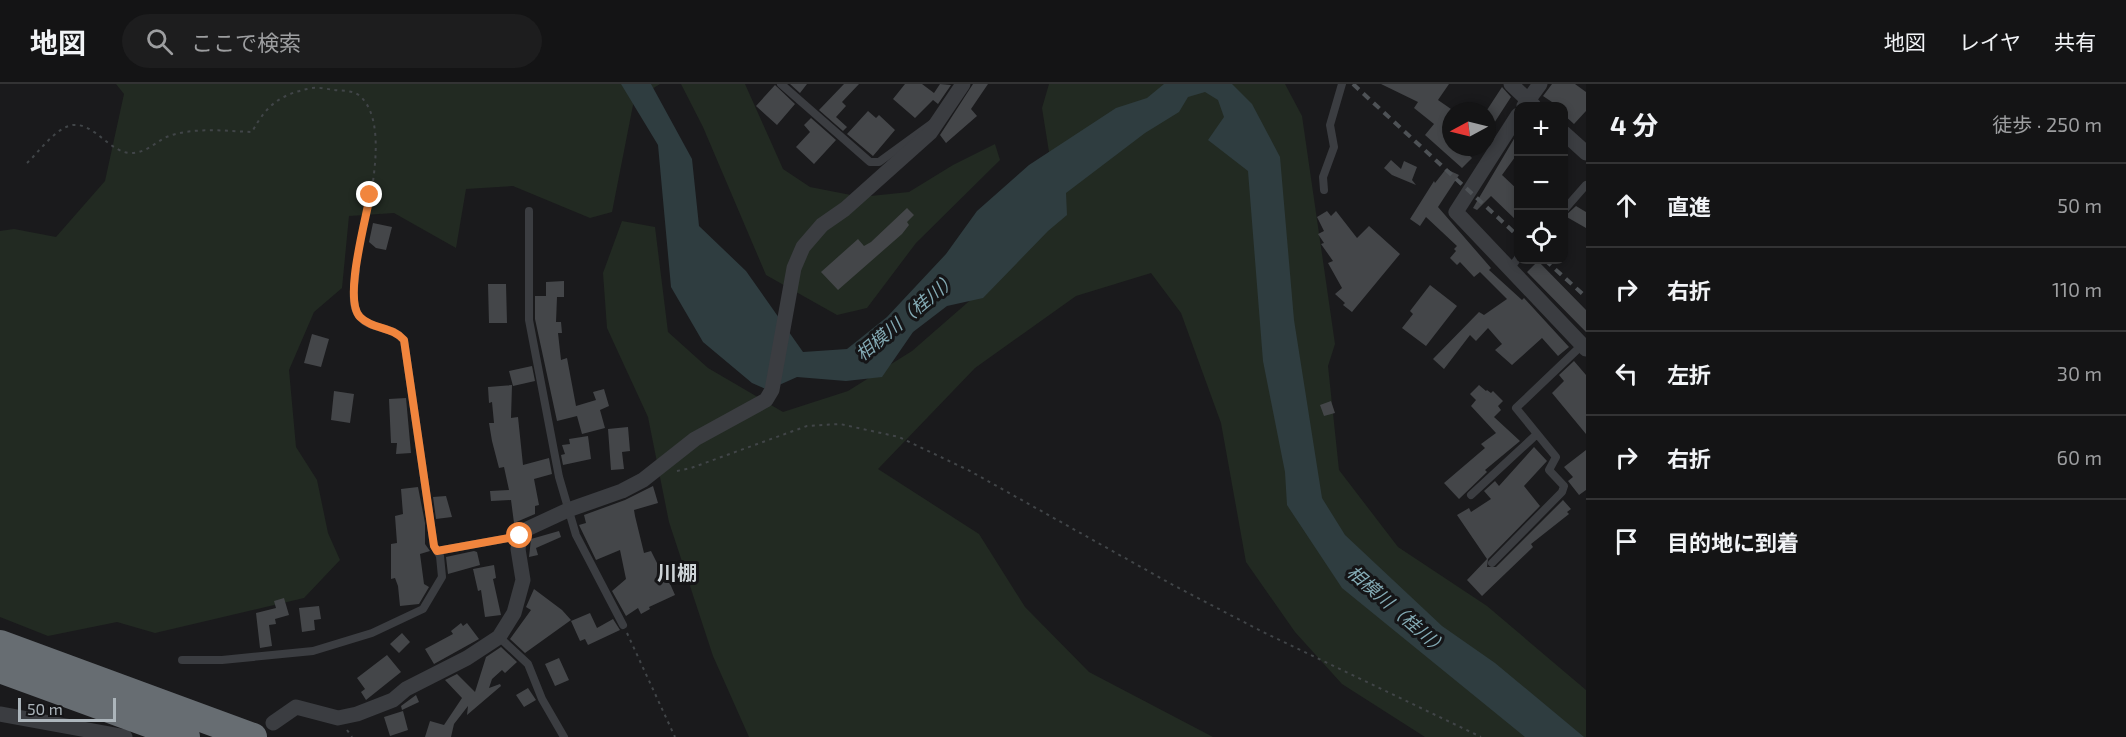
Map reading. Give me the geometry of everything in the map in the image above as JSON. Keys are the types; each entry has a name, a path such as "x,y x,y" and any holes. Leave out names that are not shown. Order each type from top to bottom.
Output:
{"highway":[{"path":"0,644 263,730"},
{"path":"0,669 186,737"}],"street":[{"path":"263,730 296,707 338,718 357,714 393,700 406,688 467,658 499,637 514,613 522,593 520,536 527,529 568,510 612,496 644,480 695,439 766,400 772,390 794,268 803,246 822,225 845,209 930,132 963,84"},
{"path":"1511,84 1526,102"},
{"path":"1530,102 1540,84"},
{"path":"1514,121 1456,212 1514,263"},
{"path":"1568,137 1586,153"},
{"path":"1515,264 1584,347"},
{"path":"0,714 125,737"}],"lane":[{"path":"781,84 870,162 879,162 928,124 938,121"},
{"path":"1324,190 1323,177 1334,147 1330,125 1342,84"},
{"path":"1568,205 1586,185"},
{"path":"529,211 529,320 559,477 576,535 623,625"},
{"path":"182,660 222,660 314,651 372,633 423,609 442,577 434,546 404,340 394,330 373,325 360,318 354,309 356,271"},
{"path":"1492,563 1562,492 1564,486 1549,470 1556,457 1516,408 1584,347"},
{"path":"1472,495 1538,434"},
{"path":"437,551 520,536"},
{"path":"499,637 528,664 542,699 564,737"}],"path":[{"path":"27,163 62,130 73,125 81,127 116,149 130,153 147,150 169,136 209,130 252,132 258,120 279,97 293,92 317,87 352,92 366,105 377,151 356,271"},
{"path":"677,471 807,426 840,424 899,437 970,471 1173,585 1261,631 1481,737"},
{"path":"623,625 675,737"}],"shaded area":[{"path":"116,84 660,84 634,100 612,212 590,218 513,186 466,189 456,248 394,213 349,216 342,288 314,312 289,370 296,447 317,480 328,533 340,560 304,598 155,633 117,622 48,636 0,617 0,231 14,229 56,237 105,181 124,94"},
{"path":"681,84 745,84 783,169 810,187 861,197 909,192 953,165 995,144 1000,160 916,243 867,308 837,315 766,275 703,127"},
{"path":"1049,84 1285,84 1302,116 1335,344 1328,366 1339,470 1398,547 1487,606 1586,690 1586,737 1425,737 1342,684 1295,632 1246,562 1221,423 1181,313 1151,273 1076,296 975,368 878,469 979,534 1025,607 1089,672 1213,737 749,737 713,656 669,522 648,417 607,328 603,273 622,221 655,227 668,332 708,368 783,412 848,391 912,351 1006,269 1056,196 1042,108"}],"water":[{"name":"相模川（桂川）","path":"621,84 651,84 692,159 699,226 746,271 803,352 847,349 887,317 946,254 977,211 1029,165 1116,108 1147,98 1164,84 1232,84 1252,104 1280,157 1294,320 1322,498 1345,535 1442,626 1495,663 1584,737 1525,737 1342,588 1287,505 1285,472 1263,361 1248,171 1208,140 1224,117 1218,100 1205,92 1188,97 1179,112 1145,133 1066,193 1067,215 1048,231 983,298 947,306 913,332 882,377 846,381 797,377 768,390 752,383 703,342 671,287 658,145"}],"building":[{"path":"790,84 807,84 800,93"},
{"path":"844,84 859,84 842,102 846,106 836,117 847,127 843,131 819,110"},
{"path":"905,84 922,84 934,93 940,84 951,85 938,104 933,100 915,118 893,99"},
{"path":"973,84 988,84 971,109 977,116 946,143 940,135"},
{"path":"1381,84 1449,84 1438,100 1442,103 1442,150 1425,135 1434,124 1414,108 1418,102"},
{"path":"1552,84 1575,84 1586,92 1586,111 1574,124 1568,119 1568,102 1552,102 1543,96"},
{"path":"775,85 795,104 777,125 756,106"},
{"path":"1502,87 1511,97 1496,120 1496,102 1492,102"},
{"path":"868,111 876,118 879,115 895,130 873,156 847,134"},
{"path":"811,118 836,140 814,164 796,147 810,132 804,125"},
{"path":"1514,139 1514,158 1502,175 1514,186 1514,218 1491,196 1477,210 1473,208"},
{"path":"1449,156 1470,156 1472,158 1462,168"},
{"path":"1391,160 1401,169 1404,161 1417,167 1412,180 1416,185 1392,175 1384,168"},
{"path":"1446,169 1459,175 1438,207 1491,268 1489,270 1522,300 1524,298 1569,347 1558,356 1542,338 1512,365 1495,350 1502,344 1488,328 1476,341 1470,335 1444,369 1433,359 1479,312 1484,315 1507,299 1480,272 1474,277 1460,262 1457,265 1450,258 1457,246 1426,217 1420,226 1410,219 1434,181 1435,183"},
{"path":"1576,206 1586,212 1586,228 1568,218 1568,213"},
{"path":"907,208 914,215 907,222 909,225 902,234 838,290 821,272 858,239 864,246 871,242"},
{"path":"1327,211 1331,216 1336,211 1357,238 1369,226 1400,254 1352,312 1335,294 1342,288 1328,263 1333,261 1321,244 1324,243 1318,234 1324,231 1317,217"},
{"path":"373,223 392,227 386,250 376,248 369,242"},
{"path":"1535,264 1541,264 1586,310 1586,332 1527,272"},
{"path":"564,281 564,297 557,297 556,322 561,322 562,333 558,333 561,360 567,358 576,406 596,400 593,392 604,389 609,406 600,410 605,428 582,434 577,416 557,421 535,319 535,296 546,296 546,282"},
{"path":"488,284 506,284 507,323 489,323"},
{"path":"1430,285 1457,306 1426,346 1402,328 1413,314 1410,311"},
{"path":"312,334 329,339 321,367 304,363"},
{"path":"1574,361 1586,375 1586,434 1552,393 1564,381 1559,375"},
{"path":"532,366 535,381 513,386 509,371"},
{"path":"512,385 511,418 518,417 523,465 549,458 552,474 534,479 539,505 535,506 535,514 514,523 511,500 491,501 490,491 509,490 504,467 499,468 492,441 489,423 494,423 488,387"},
{"path":"1479,385 1486,391 1491,393 1493,391 1503,401 1498,406 1501,410 1494,417 1520,441 1485,470 1487,472 1459,499 1444,483 1485,448 1481,444 1496,433 1471,406 1476,400 1470,394"},
{"path":"334,391 354,394 350,423 331,420"},
{"path":"406,398 411,453 396,454 397,443 391,443 389,399"},
{"path":"1331,401 1335,413 1324,416 1320,405"},
{"path":"628,427 630,451 622,452 624,469 611,470 608,429"},
{"path":"588,436 591,459 563,465 561,455 565,454 562,445 570,444 569,439"},
{"path":"1534,447 1547,461 1524,486 1540,506 1488,559 1487,567 1496,567 1563,500 1571,509 1567,512 1569,514 1531,544 1533,547 1482,596 1467,580 1487,559 1457,515 1469,508 1471,512 1491,499 1484,491 1495,481 1499,486"},
{"path":"1586,450 1586,490 1579,495 1568,481 1573,477 1564,467"},
{"path":"653,486 658,503 634,510 635,516 644,553 651,551 661,571 664,570 675,595 649,607 650,609 641,614 638,608 626,616 612,591 626,579 620,550 596,560 579,525 586,523 584,515 625,500"},
{"path":"418,487 425,523 425,544 430,551 420,554 424,584 429,587 419,604 400,606 398,586 395,578 391,579 391,544 397,543 395,516 403,514 401,489"},
{"path":"446,496 452,517 436,519 433,497"},
{"path":"559,531 561,537 536,548 538,555 529,557 531,539"},
{"path":"477,552 480,565 448,574 446,557"},
{"path":"494,565 496,578 493,579 501,615 485,617 481,590 478,591 473,569"},
{"path":"534,589 562,610 571,620 525,653 510,639 531,610 526,607"},
{"path":"284,598 289,615 275,619 276,624 269,625 272,646 260,648 256,613 276,608 274,601"},
{"path":"319,606 321,619 314,620 315,630 302,632 299,608"},
{"path":"590,613 597,628 613,619 620,630 588,645 585,639 580,641 571,621"},
{"path":"461,623 463,626 467,623 479,639 434,664 425,649 453,634 451,631"},
{"path":"402,633 410,642 399,653 390,644"},
{"path":"501,647 517,662 505,673 502,670 492,679 489,688 500,684 501,686 467,715 468,706 454,724 451,737 425,737 430,721 444,725 462,698 445,680 457,674 475,692 486,657"},
{"path":"387,655 401,672 366,700 361,692 365,689 357,678"},
{"path":"559,658 569,680 555,686 545,664"},
{"path":"528,688 536,700 524,707 516,695"},
{"path":"416,695 419,702 402,710 401,706"},
{"path":"403,711 408,730 390,736 384,717"}],"railway":[{"path":"1353,84 1514,232"},
{"path":"1549,264 1586,297"}],"district":[{"name":"川棚","path":"677,572"}],"route":[{"path":"370,195 353,291 354,309 360,318 373,325 394,330 404,340 434,546 437,551 520,536"}]}
